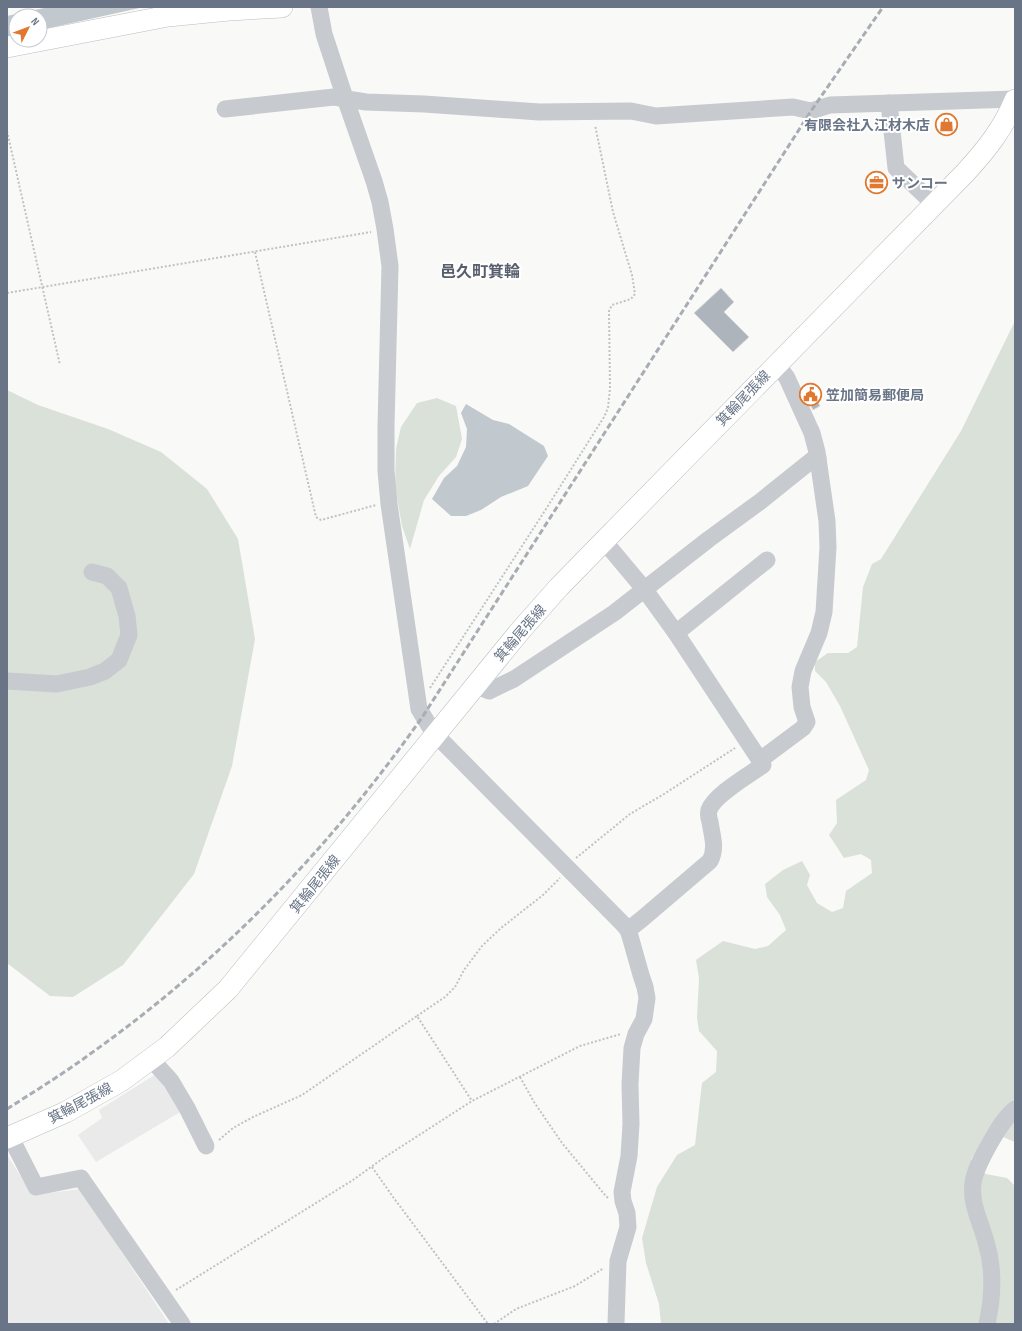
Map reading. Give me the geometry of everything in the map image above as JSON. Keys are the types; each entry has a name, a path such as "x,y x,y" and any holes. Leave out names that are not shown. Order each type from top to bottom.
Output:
{"main road":[{"path":"7,47 168,16 282,7"},
{"name":"箕輪尾張線","path":"9,1137 66,1112 121,1081 167,1047 228,989 520,631 559,587 989,146 1010,112 1015,99"}],"street":[{"path":"319,7 324,34 374,182 380,202 385,229 390,266 386,471 389,504 419,709 435,734 628,930 645,987 647,998 644,1019 636,1034 632,1048 629,1156 622,1192 627,1213 628,1227 618,1261 616,1324"},
{"path":"225,109 334,97 366,102 424,104 539,112 631,111 656,116 793,107 811,111 830,105 1015,99"},
{"path":"889,103 896,168 934,204"},
{"path":"760,760 803,728 807,722 802,707 800,687 803,670 819,633 824,612 828,547 827,521 818,458 812,433 787,378 777,364"},
{"path":"477,683 480,687 489,691 514,679 614,613 709,539 761,502 812,460 818,458"},
{"path":"604,541 645,590 676,633 763,765 713,802 709,812 714,854 710,861 628,930"},
{"path":"676,633 767,560"},
{"path":"7,681 57,684 90,677 105,671 119,660 129,635 128,616 119,588 107,576 92,572"},
{"path":"151,1059 171,1081 187,1108 206,1146"},
{"path":"987,1324 992,1283 992,1266 987,1243 974,1204 973,1183 979,1163 999,1126 1015,1109"},
{"path":"9,1137 36,1187 81,1178 182,1324"}],"path":[{"path":"418,701 423,698 475,620 604,417 608,408 610,388 609,311 612,305 631,299 635,294 632,275 613,212 593,112"},
{"path":"7,131 60,365"},
{"path":"7,293 385,229"},
{"path":"255,252 316,517 321,520 374,505 389,504"},
{"path":"206,1146 210,1147 233,1128 253,1117 302,1095 418,1016 455,987 464,970 482,946 501,928 543,895 569,869 570,864 630,814 746,741"},
{"path":"418,1016 472,1101"},
{"path":"164,1297 353,1180 472,1101 580,1046 625,1033 636,1034"},
{"path":"520,1076 534,1102 562,1143 605,1195 612,1201 623,1201"},
{"path":"372,1167 488,1324"},
{"path":"494,1324 516,1309 575,1286 611,1263 618,1261"}],"shaded area":[{"path":"144,7 48,28 48,8 44,8"},
{"path":"7,16 8,16 7,37"},
{"path":"1015,321 1015,1142 991,1132 971,1159 986,1174 1007,1178 1015,1186 1015,1324 661,1324 659,1304 646,1263 642,1238 657,1187 677,1155 695,1145 702,1083 716,1072 717,1051 699,1031 697,1018 699,978 696,960 723,941 755,949 768,946 786,930 780,915 767,897 765,884 783,870 802,861 810,875 807,885 817,903 832,912 843,908 846,891 872,873 871,860 861,854 844,858 829,835 837,823 836,800 866,780 869,770 840,706 826,682 815,671 815,662 828,653 848,653 857,647 863,587 872,564 881,559 961,431"},
{"path":"7,390 38,405 108,429 161,452 207,489 238,539 255,639 232,766 194,874 123,965 73,997 50,996 7,963"},
{"path":"437,398 456,406 462,439 456,457 439,476 424,500 410,549 402,526 395,486 396,449 401,427 417,403"},
{"path":"466,404 493,420 509,424 544,446 548,456 528,486 501,497 481,510 466,516 451,516 432,499 444,478 457,466 466,447 467,429 461,413"},
{"path":"156,1074 182,1111 96,1162 78,1135 102,1118 99,1110"},
{"path":"7,1155 33,1195 80,1189 169,1324 7,1324"}],"building":[{"path":"721,288 734,302 724,312 749,337 733,352 694,313"},
{"path":"808,383 820,406 813,410 802,387"}],"railway":[{"path":"7,1109 90,1054 184,981 271,899 312,856 351,811 423,716 811,111 883,7"}],"place":[{"name":"有限会社入江材木店","path":"946,125"},
{"name":"サンコー","path":"877,183"},
{"name":"笠加簡易郵便局","path":"810,395"}],"district":[{"name":"邑久町箕輪","path":"480,271"}]}
